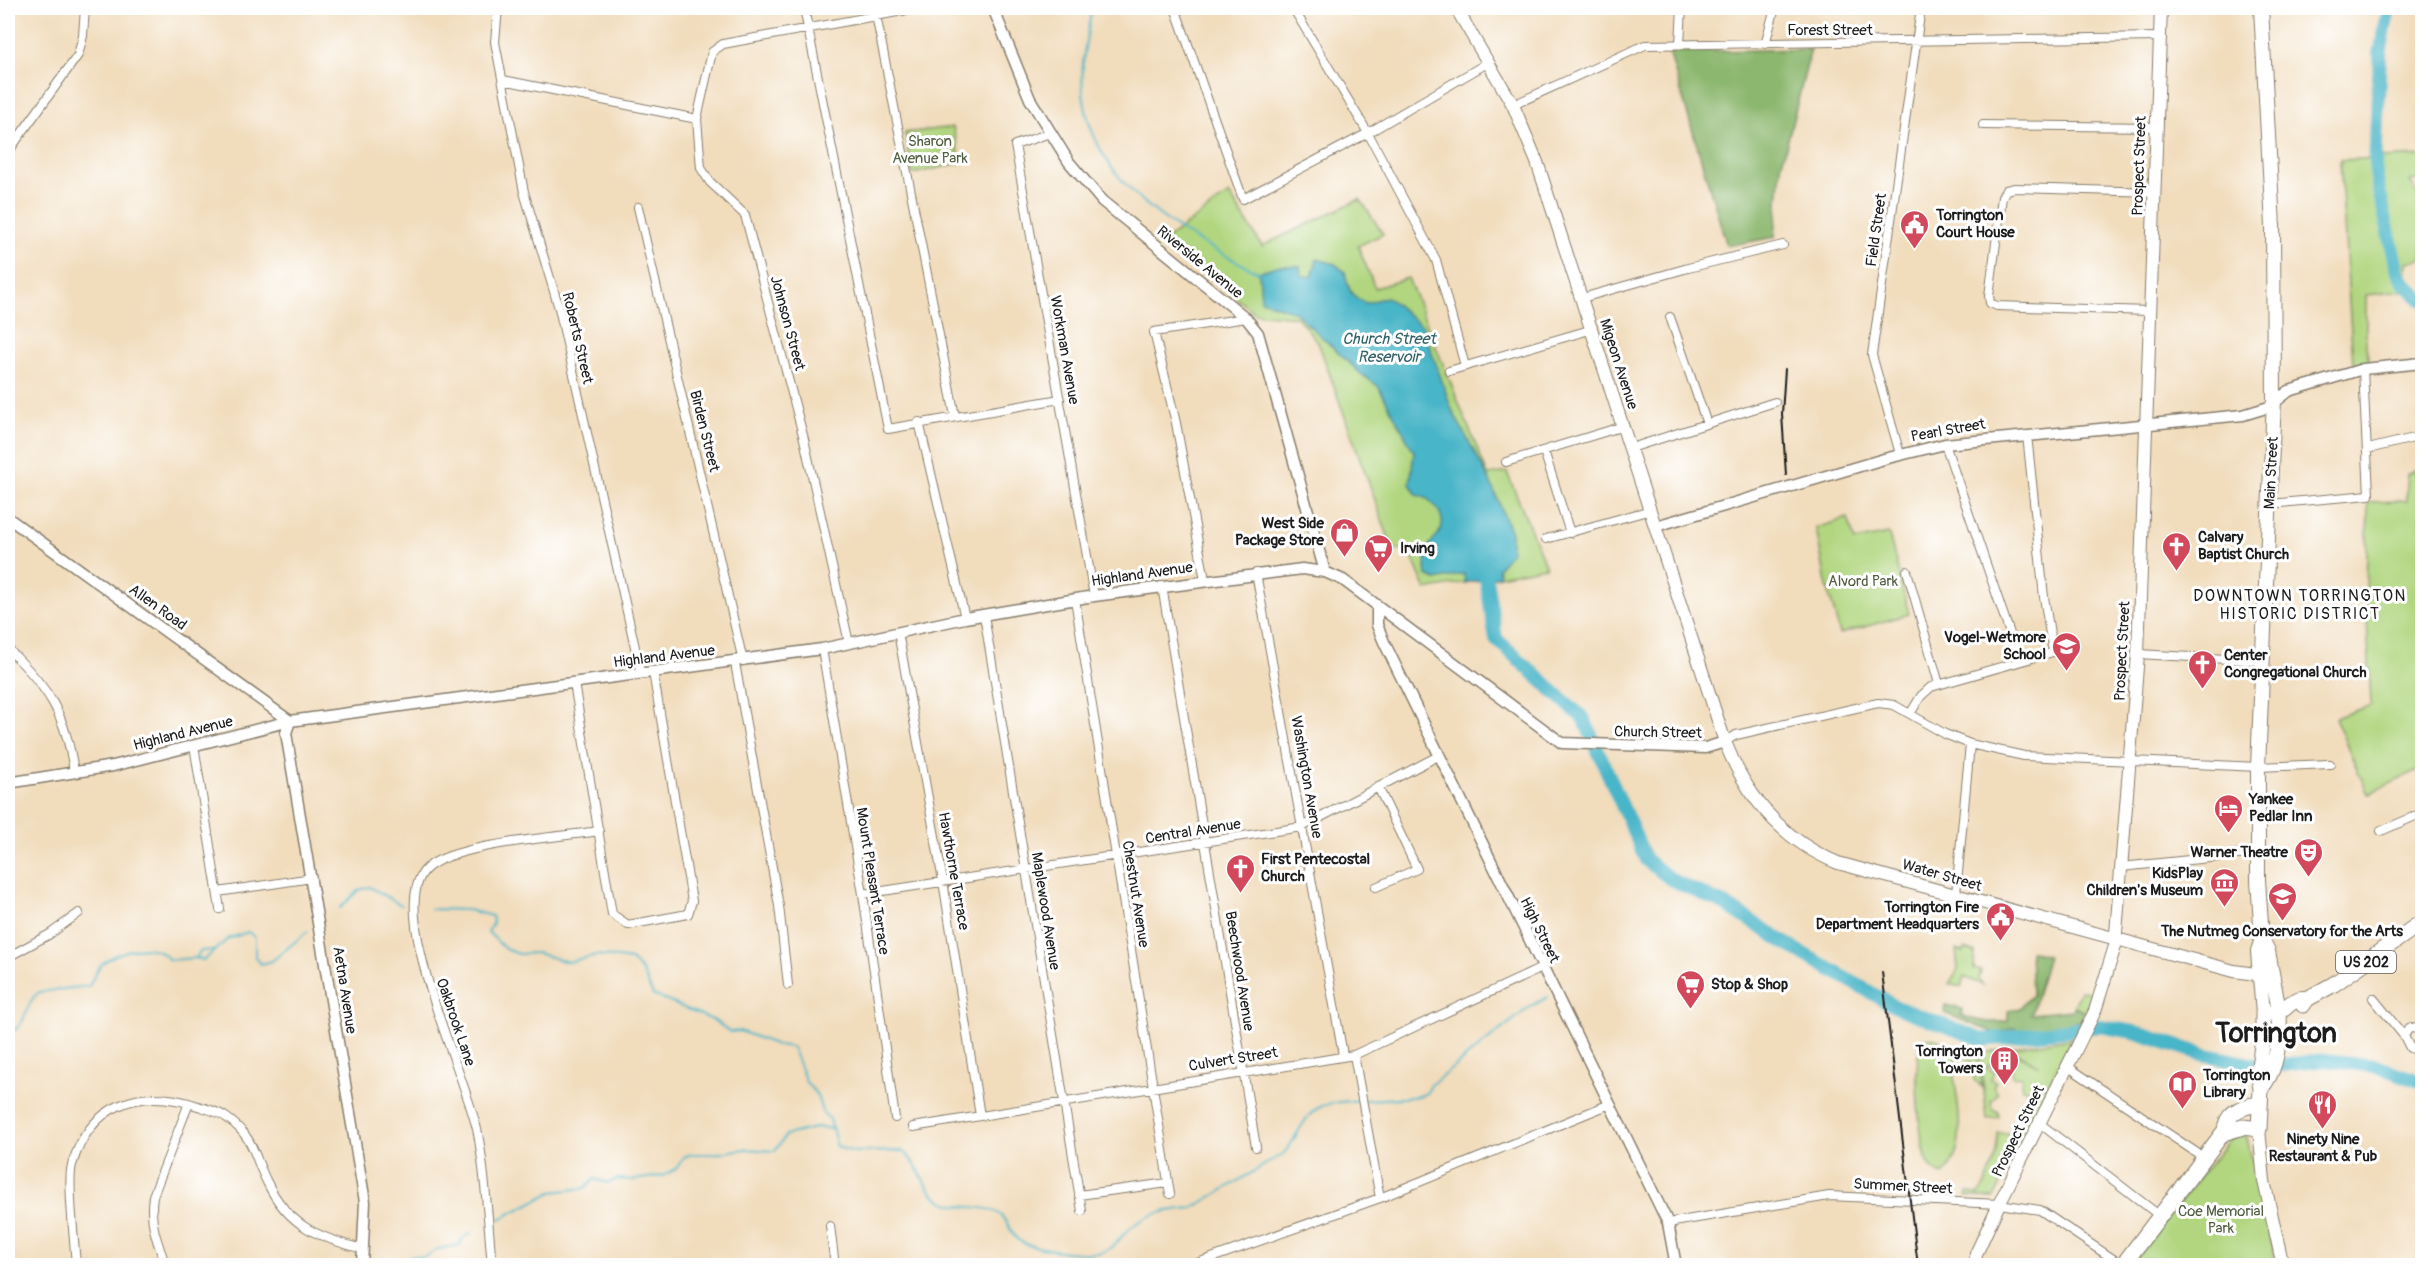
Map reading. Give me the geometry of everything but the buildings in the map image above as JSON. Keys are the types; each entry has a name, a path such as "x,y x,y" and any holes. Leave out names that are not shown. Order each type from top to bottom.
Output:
{"highway":[{"name":"US 202","path":"2263,1014 2294,1010 2305,1004 2307,999 2336,983 2422,922"},
{"name":"Main Street","path":"2261,1096 2271,1037 2281,1013"},
{"name":"Main Street","path":"2263,1014 2271,1037"},
{"path":"2225,1131 2245,1127 2259,1129 2261,1096"},
{"path":"2122,1265 2225,1131 2230,1116 2261,1096"}],"main road":[{"name":"Migeon Avenue","path":"1456,8 1513,105 1537,162 1725,742"},
{"name":"Prospect Street","path":"1975,1266 1976,1254 1999,1204 2095,1011 2108,974 2115,937 2138,654 2161,8"},
{"name":"Main Street","path":"2261,8 2273,226 2274,400 2258,767 2258,853 2262,939 2258,951 2281,1013"},
{"name":"Water Street","path":"1725,742 1748,790 1769,817 1803,847 1838,863 2266,976"},
{"name":"Main Street","path":"2263,1014 2266,976"},
{"path":"2259,1129 2263,1172 2283,1266"}],"street":[{"path":"8,152 78,55 83,36 85,8"},
{"name":"Roberts Street","path":"498,8 495,42 524,192 559,308 641,674"},
{"path":"804,8 888,429 1060,399"},
{"path":"808,28 919,8"},
{"path":"994,11 1009,8"},
{"path":"1174,8 1242,199 1368,133 1489,62"},
{"path":"1293,8 1368,133 1436,260 1466,366"},
{"path":"1680,44 1682,8"},
{"path":"1765,44 1775,8"},
{"name":"Field Street","path":"1900,454 1872,355 1921,8"},
{"name":"Riverside Avenue","path":"994,11 1030,99 1050,134 1102,201 1246,318 1258,333 1325,572"},
{"path":"876,15 955,416"},
{"name":"Johnson Street","path":"808,28 735,41 723,44 712,52 697,119 701,168 710,182 745,215 804,439 849,643"},
{"name":"Forest Street","path":"1513,105 1645,45 2160,37"},
{"path":"503,80 697,119"},
{"path":"1983,125 2155,127"},
{"name":"Workman Avenue","path":"1050,134 1015,145 1094,596"},
{"path":"2149,311 1996,306 1990,303 1989,296 2002,197 2006,190 2154,192"},
{"name":"Birden Street","path":"638,207 739,662 779,906 788,985"},
{"path":"1582,298 1688,268 1783,245"},
{"path":"1671,317 1707,424"},
{"path":"1205,580 1176,423 1154,332 1246,318"},
{"path":"1449,371 1593,329"},
{"name":"Pearl Street","path":"1656,526 1900,454 1945,444 2145,423 2238,416 2254,412 2258,407 2289,391 2363,369 2422,363"},
{"path":"2269,504 2369,495 2363,369"},
{"path":"1631,448 1775,402"},
{"path":"918,422 965,618"},
{"path":"1506,462 1624,426"},
{"path":"1910,714 1926,690 1939,684 2053,652 2044,597 2027,435"},
{"path":"2367,449 2422,436"},
{"path":"1945,444 2019,660"},
{"path":"1544,451 1570,533"},
{"path":"1546,539 1651,510"},
{"name":"Allen Road","path":"8,518 290,721"},
{"name":"Highland Avenue","path":"8,783 113,766 290,721 822,650 965,618 1162,586 1302,569 1325,572"},
{"path":"1907,571 1939,684"},
{"name":"Church Street","path":"1325,572 1343,580 1562,742 1573,745 1705,748 1725,742 1736,735 1878,703 1894,705 1970,744 2024,756 2258,767 2330,764"},
{"name":"Washington Avenue","path":"1256,573 1343,1055"},
{"name":"Beechwood Avenue","path":"1162,586 1256,1147"},
{"name":"Chestnut Avenue","path":"1075,599 1170,1194"},
{"name":"High Street","path":"1377,607 1377,625 1384,642 1668,1224 1676,1266"},
{"name":"Maplewood Avenue","path":"984,615 1082,1211"},
{"name":"Hawthorne Terrace","path":"898,632 943,881 980,1116"},
{"path":"8,649 30,670 57,705 70,745 74,772"},
{"name":"Mount Pleasant Terrace","path":"822,650 863,894 895,1118"},
{"path":"2138,654 2262,661"},
{"path":"574,683 612,914 628,925 688,914 692,901 653,672"},
{"name":"Aetna Avenue","path":"290,721 286,734 365,1202 362,1266"},
{"path":"1956,894 1970,744"},
{"path":"194,745 220,909"},
{"name":"Central Avenue","path":"863,894 1026,868 1206,844 1302,827 1440,755"},
{"path":"1376,887 1417,869 1378,787"},
{"path":"2380,831 2422,813"},
{"name":"Oakbrook Lane","path":"492,1266 478,1133 425,975 413,898 426,869 448,855 599,831"},
{"path":"2121,867 2258,853"},
{"path":"218,892 312,878"},
{"path":"8,957 50,934 79,913"},
{"name":"Culvert Street","path":"913,1126 1243,1071 1354,1055 1542,968"},
{"path":"2373,998 2404,1036 2410,1048 2422,1051"},
{"path":"2404,1036 2409,1028 2422,1029"},
{"path":"1354,1055 1380,1198"},
{"path":"2067,1066 2203,1157"},
{"path":"76,1266 71,1167 88,1132 115,1106 152,1096 189,1103 226,1116 251,1140 267,1183 296,1224 328,1240 363,1249"},
{"path":"166,1266 153,1233 150,1213 153,1196 189,1103"},
{"path":"1189,1266 1208,1262 1380,1198 1610,1104"},
{"path":"2038,1122 2160,1216"},
{"path":"1079,1195 1168,1183"},
{"name":"Summer Street","path":"1668,1224 1829,1196 1999,1204 2040,1210 2106,1252 2122,1265"},
{"path":"830,1226 835,1266"}],"green space":[{"path":"1811,49 1781,167 1775,237 1727,246 1669,52"},
{"name":"Sharon Avenue Park","path":"953,127 961,163 912,174 905,133"},
{"path":"2422,156 2422,179 2410,181 2422,201 2422,259 2407,262 2405,291 2366,295 2366,346 2369,362 2353,364 2340,160"},
{"path":"1229,194 1262,246 1360,199 1383,234 1358,246 1375,288 1408,278 1488,475 1507,472 1546,567 1426,590 1409,550 1393,550 1318,342 1297,317 1255,313 1164,241"},
{"path":"2422,466 2422,769 2368,794 2335,718 2371,705 2366,596 2368,502 2407,501 2407,474"},
{"name":"Alvord Park","path":"1848,518 1855,541 1889,534 1909,614 1840,634 1826,582 1816,528"},
{"path":"1965,949 1975,952 1974,969 1981,971 1979,979 1983,985 1964,977 1961,987 1949,984 1958,969 1956,950 1964,952"},
{"path":"2030,951 2048,956 2031,1014 2073,1010 2074,1007 2085,1012 2081,1021 2026,1033 2014,1028 1995,1033 1944,1013 1946,1005 1962,1009 1961,1015 1973,1019 1990,1022 2008,1021 2008,1011 2020,1008 2032,995"},
{"path":"2080,990 2094,994 2085,1012 2074,1007"},
{"path":"1927,1038 1935,1039 1978,1058 1982,1087 1974,1080 1971,1061 1958,1058 1957,1061 1952,1062 1960,1122 1959,1137 1952,1164 1943,1175 1933,1169 1927,1160 1919,1118 1917,1065 1922,1041"},
{"path":"2072,1038 2025,1133 2022,1129 2025,1136 1994,1198 1967,1197 1968,1192 1978,1195 1990,1173 1995,1158 1998,1133 2020,1133 2019,1123 2023,1127 2027,1109 2027,1089 2023,1089 2021,1076 2013,1077 2011,1061 1999,1063 1998,1058 1995,1058 1992,1067 1989,1065 1986,1068 1994,1071 1991,1079 1996,1082 1993,1086 1998,1094 1991,1102 1993,1110 1998,1111 1999,1117 1987,1119 1980,1055 1976,1054 2008,1049 2039,1066 2009,1048"},
{"name":"Coe Memorial Park","path":"2242,1134 2247,1138 2277,1265 2130,1266 2231,1137"}],"water":[{"name":"Church Street Reservoir","path":"1317,259 1335,264 1345,272 1347,283 1356,298 1366,303 1387,297 1423,327 1452,410 1491,483 1511,533 1511,553 1498,568 1500,576 1465,583 1464,574 1436,580 1427,576 1428,550 1439,533 1442,519 1433,503 1417,495 1410,484 1414,452 1378,386 1361,374 1295,312 1261,300 1259,272 1276,266 1300,266 1301,275 1312,277"}],"waterway":[{"path":"1092,8 1083,61 1082,82 1090,126 1104,156 1123,182 1173,225 1260,273"},
{"path":"2389,8 2380,54 2375,165 2398,272 2405,284 2422,300"},
{"path":"1486,579 1496,639 1584,719 1646,860 1672,880 1726,905 1793,948 1896,1007 1983,1040 2100,1026 2134,1032 2202,1054 2266,1067 2325,1060 2376,1066 2422,1082"},
{"path":"340,908 359,890 370,887 401,905"},
{"path":"431,909 468,910 492,916 493,922 488,932 505,949 519,954 537,953 568,962 597,955 631,960 642,971 653,995 715,1021 730,1032 740,1031 777,1045 792,1047 806,1082 817,1095 822,1112 830,1119 837,1147 855,1152 902,1151 941,1200 998,1213 1014,1236 1023,1243 1045,1249 1071,1252 1102,1252 1113,1246 1133,1226 1149,1217 1165,1211 1193,1208 1283,1154 1304,1122 1320,1107 1346,1101 1420,1096 1426,1093 1431,1085 1531,1006 1548,997"},
{"path":"8,1029 15,1030 19,1026 31,1001 39,992 89,986 101,965 125,951 145,948 155,950 169,960 196,958 204,960 228,939 248,932 255,937 255,957 261,964 272,961 308,931"},
{"path":"196,958 201,951 216,950"},
{"path":"500,1219 552,1192 585,1188 594,1179 608,1183 618,1179 633,1180 662,1176 676,1169 684,1157 692,1154 713,1154 745,1149 775,1151 786,1135 819,1127 832,1129"},
{"path":"393,1266 411,1256 424,1257 438,1249 460,1245 462,1239 471,1233"}],"railway":[{"path":"1785,369 1782,414 1786,475"},
{"path":"1882,972 1918,1266"}],"place":[{"name":"Torrington Court House","path":"1915,250"},
{"name":"West Side Package Store","path":"1345,558"},
{"name":"Calvary Baptist Church","path":"2177,572"},
{"name":"Irving","path":"1379,574"},
{"name":"Vogel-Wetmore School","path":"2067,672"},
{"name":"Center Congregational Church","path":"2203,690"},
{"name":"Yankee Pedlar Inn","path":"2228,834"},
{"name":"Warner Theatre","path":"2309,878"},
{"name":"First Pentecostal Church","path":"1240,894"},
{"name":"KidsPlay Children's Museum","path":"2224,908"},
{"name":"The Nutmeg Conservatory for the Arts","path":"2282,922"},
{"name":"Torrington Fire Department Headquarters","path":"2000,942"},
{"name":"Stop & Shop","path":"1690,1010"},
{"name":"Torrington Towers","path":"2004,1086"},
{"name":"Torrington Library","path":"2182,1110"},
{"name":"Ninety Nine Restaurant & Pub","path":"2323,1130"}],"district":[{"name":"DOWNTOWN TORRINGTON HISTORIC DISTRICT","path":"2300,604"},
{"name":"Torrington","path":"2276,1033"}]}
